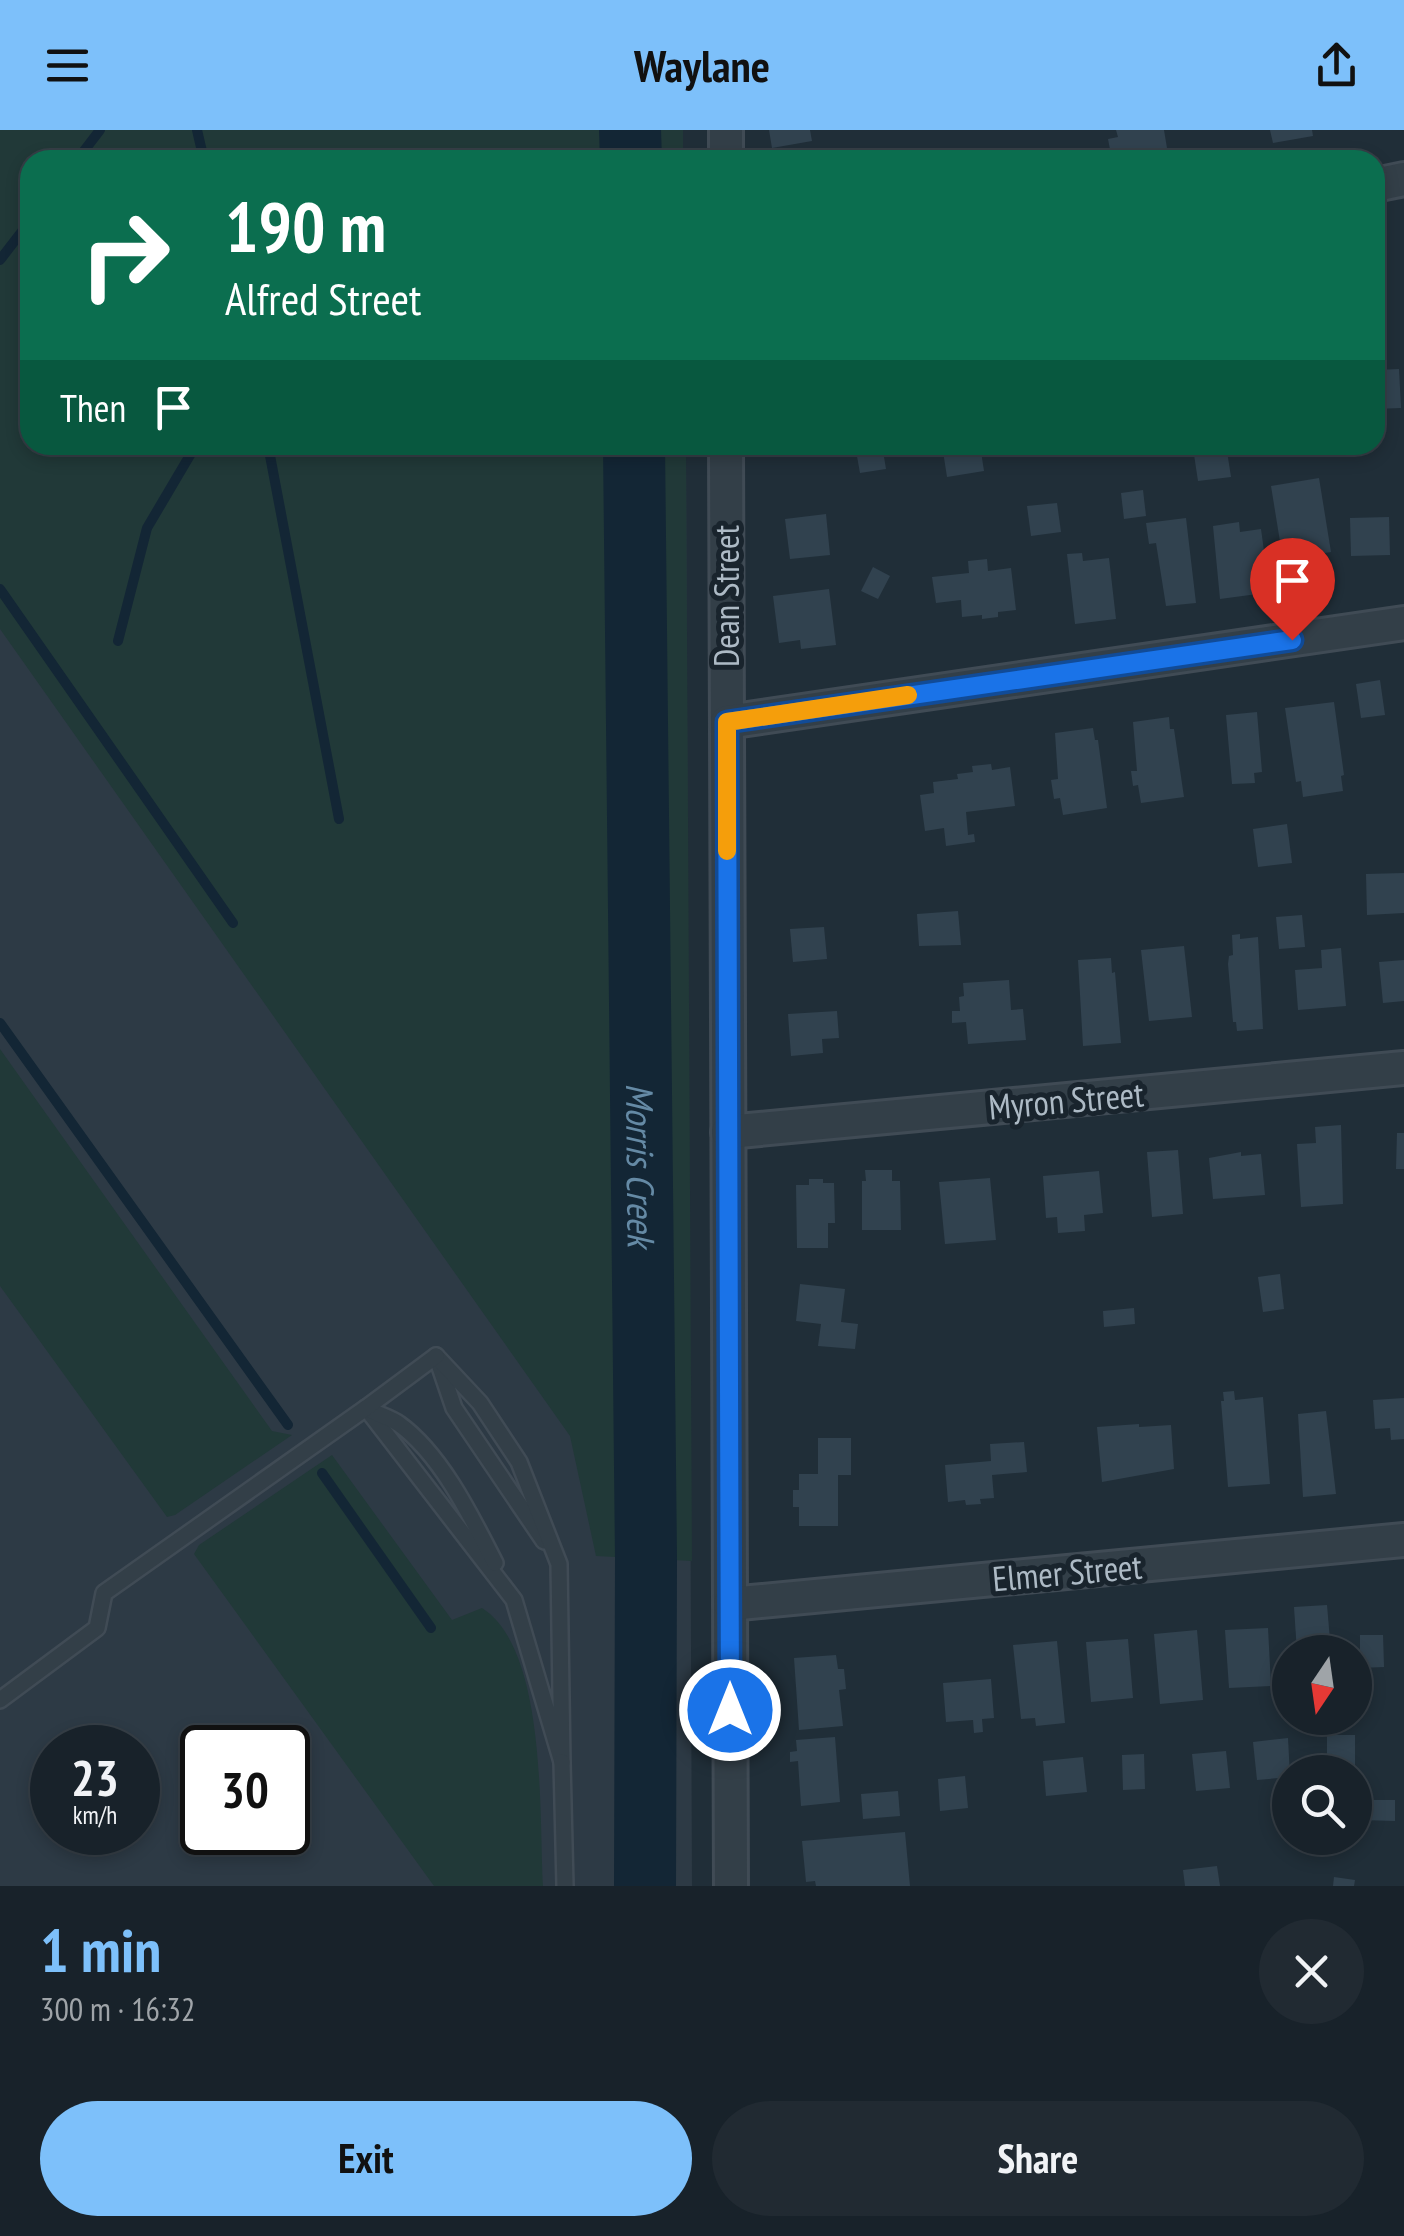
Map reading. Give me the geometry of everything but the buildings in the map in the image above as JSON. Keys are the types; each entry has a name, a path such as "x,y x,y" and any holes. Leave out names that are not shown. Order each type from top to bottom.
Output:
{"street":[{"name":"Dean Street","path":"726,455 731,1886"},
{"path":"727,722 1404,623"},
{"name":"Myron Street","path":"728,1132 1404,1068"},
{"name":"Elmer Street","path":"730,1604 1404,1540"}],"lane":[{"path":"0,1700 96,1628 104,1593 436,1356"},
{"path":"436,1356 454,1408 560,1564"},
{"path":"436,1356 480,1403 519,1462 560,1564 565,1886"},
{"path":"366,1408 399,1424 423,1448 466,1506 514,1600 562,1762"}],"shaded area":[{"path":"0,130 683,130 683,150 20,150 20,455 686,455 692,1886 0,1886"}],"green space":[{"path":"0,130 683,130 683,150 20,150 20,455 686,455 692,1561 596,1556 570,1436 0,629"},
{"path":"0,1049 272,1431 292,1435 175,1515 167,1517 0,1286"},
{"path":"332,1455 452,1620 482,1608 503,1629 518,1659 535,1736 543,1886 434,1886 194,1554 199,1545"}],"waterway":[{"path":"85,150 100,130"},
{"path":"197,130 202,150"},
{"name":"Morris Creek","path":"630,130 631,150"},
{"path":"0,260 20,234"},
{"path":"118,641 147,528 190,455"},
{"path":"270,455 339,819"},
{"name":"Morris Creek","path":"634,455 646,1558 645,1886"},
{"path":"0,589 233,923"},
{"path":"0,1023 288,1425"},
{"path":"322,1473 431,1628"}],"slow traffic":[{"path":"727,851 727,722 908,695"}],"route":[{"path":"730,1710 727,722 1292,640"}]}
